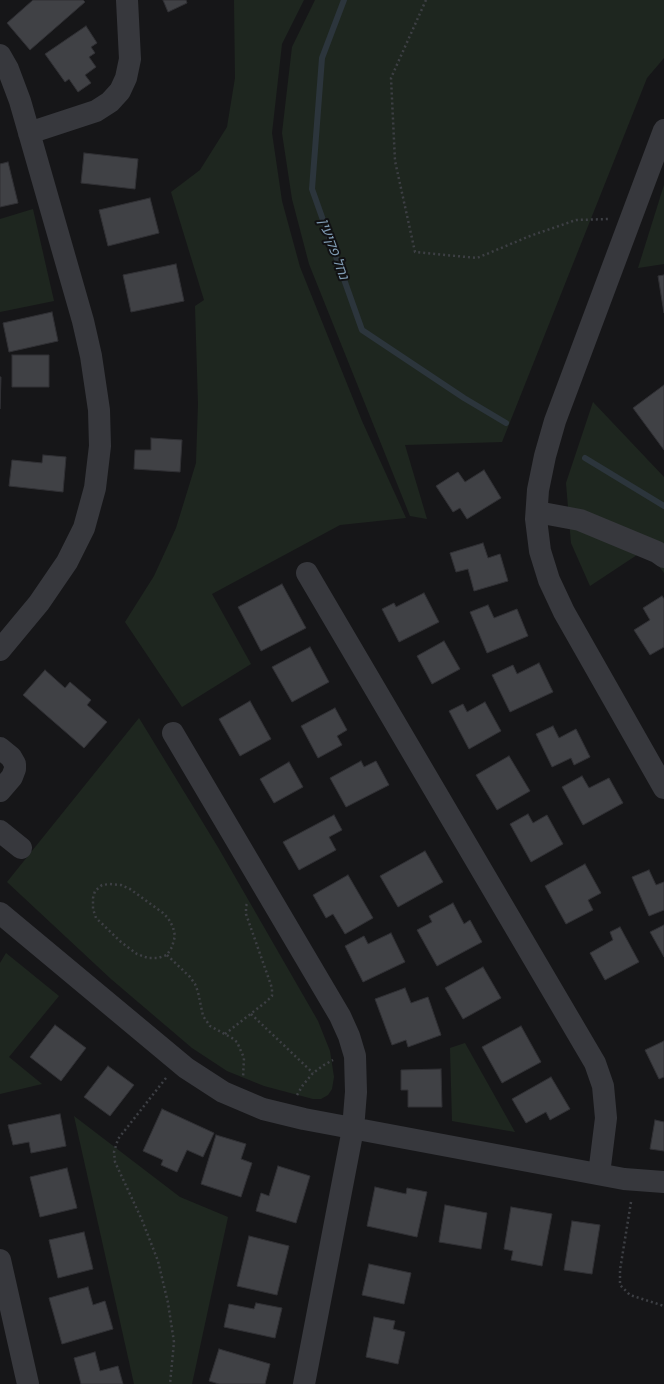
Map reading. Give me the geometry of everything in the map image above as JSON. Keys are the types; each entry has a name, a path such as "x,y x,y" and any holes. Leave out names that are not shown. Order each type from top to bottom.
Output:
{"street":[{"path":"29,133 96,111 110,102 120,91 126,78 130,59 127,0"},
{"path":"0,55 8,69 20,101 81,313 90,349 99,410 100,446 95,488 84,528 71,555 39,603 0,650"},
{"path":"664,130 555,421 545,456 538,490 537,512 540,551 549,580 564,612 664,788"},
{"path":"537,512 580,520 657,552 664,557"},
{"path":"307,573 595,1063 602,1086 606,1118 599,1174"},
{"path":"173,733 340,1016 349,1036 355,1056 356,1092 353,1128 304,1384"},
{"path":"0,748 11,757 14,764 14,770 12,777 0,791"},
{"path":"0,831 21,848"},
{"path":"0,913 179,1062 223,1092 237,1098 263,1108 288,1115 353,1128 599,1174 635,1180 664,1182"},
{"path":"0,1260 28,1384"}],"path":[{"path":"426,0 391,78 395,161 415,252 477,258 530,236 576,220 631,218"},
{"path":"102,885 121,885 130,889 164,913 173,927 175,936 172,947 167,955 158,958 148,958 137,954 121,942 96,918 93,909 93,898 95,891 102,885"},
{"path":"225,1034 272,996 272,988 246,914 246,906 249,900 264,888"},
{"path":"167,955 190,977 195,984 203,1016 210,1026 237,1042 244,1058 244,1076 237,1098"},
{"path":"251,1014 313,1073"},
{"path":"288,1115 303,1085 313,1073 324,1065 353,1050"},
{"path":"170,1384 174,1342 166,1296 155,1254 142,1220 115,1162 114,1152 118,1139 179,1062"},
{"path":"635,1180 620,1270 620,1285 630,1295 664,1306"}],"shaded area":[{"path":"234,0 304,0 282,44 272,133 282,201 300,267 362,421 406,518 340,525 212,594 251,664 182,707 125,622 154,576 176,528 196,463 198,404 195,306 204,300 171,192 200,170 227,127 235,78"},
{"path":"315,0 664,0 664,58 647,78 502,442 405,445 427,519 410,516 309,264 292,199 282,133 292,47"},
{"path":"664,185 664,264 638,268"},
{"path":"33,209 54,301 0,312 0,219"},
{"path":"593,402 664,477 664,573 646,549 590,586 571,543 566,483"},
{"path":"139,718 219,849 318,1021 330,1051 334,1077 332,1089 328,1095 321,1099 313,1099 264,1086 227,1071 192,1048 111,979 7,882"},
{"path":"6,953 59,996 9,1057 42,1084 0,1094 0,963"},
{"path":"465,1043 515,1132 452,1121 450,1048"},
{"path":"74,1116 180,1197 228,1217 192,1384 134,1384"}],"building":[{"path":"33,0 83,0 85,2 30,50 7,23"},
{"path":"163,0 186,0 187,3 168,12"},
{"path":"86,26 97,43 91,47 95,53 89,57 96,67 85,75 91,83 78,92 69,79 65,82 45,54"},
{"path":"84,153 138,159 135,189 81,183"},
{"path":"8,162 18,203 0,207 0,164"},
{"path":"150,198 159,233 108,246 99,210"},
{"path":"176,264 184,301 131,312 123,275"},
{"path":"664,275 664,313 658,276"},
{"path":"52,312 58,341 9,352 3,323"},
{"path":"12,355 49,355 49,387 12,387"},
{"path":"0,377 1,377 0,409"},
{"path":"664,385 664,450 633,408"},
{"path":"151,438 182,440 180,472 134,469 135,450 151,450"},
{"path":"43,455 66,457 63,492 9,486 12,460 42,463"},
{"path":"484,470 501,498 467,519 460,508 453,512 436,486 458,472 465,482"},
{"path":"483,543 488,558 500,554 508,581 474,591 468,569 456,572 450,553"},
{"path":"282,584 306,628 261,651 238,607"},
{"path":"424,593 439,622 399,642 382,609 394,603 396,607"},
{"path":"662,596 664,599 664,647 650,655 634,630 650,620 643,608"},
{"path":"488,605 494,618 517,609 528,636 487,653 470,612"},
{"path":"444,641 460,669 432,684 417,656"},
{"path":"310,647 329,682 292,702 272,667"},
{"path":"539,663 553,692 510,712 492,675 513,665 517,674"},
{"path":"45,670 65,688 70,682 91,700 87,705 107,722 84,748 23,695"},
{"path":"250,701 271,739 240,756 219,719"},
{"path":"485,702 501,731 469,749 449,711 463,704 467,712"},
{"path":"335,708 347,730 337,736 342,745 318,758 301,726"},
{"path":"553,726 559,738 576,729 590,757 574,765 571,758 552,767 536,734"},
{"path":"509,756 530,791 497,810 476,775"},
{"path":"361,761 364,767 376,761 389,785 346,807 330,778"},
{"path":"289,762 303,787 274,803 260,779"},
{"path":"582,776 589,788 609,778 623,803 583,825 562,787"},
{"path":"528,814 533,823 547,815 563,844 531,862 510,824"},
{"path":"334,815 342,830 329,837 336,850 299,870 283,842"},
{"path":"425,851 443,882 398,907 380,876"},
{"path":"585,864 601,893 588,900 593,910 566,924 545,886"},
{"path":"649,870 656,885 664,882 664,910 649,916 632,877"},
{"path":"348,875 373,918 345,934 333,914 326,918 313,895"},
{"path":"453,903 464,924 470,920 482,942 437,966 417,930 432,922 429,916"},
{"path":"664,925 664,957 650,932"},
{"path":"620,927 639,962 605,980 590,953 613,940 610,932"},
{"path":"391,933 405,962 363,982 345,946 364,936 368,944"},
{"path":"483,967 501,998 463,1019 445,988"},
{"path":"405,988 411,1003 428,997 441,1035 408,1047 406,1040 392,1045 375,999"},
{"path":"55,1025 86,1048 61,1081 30,1057"},
{"path":"521,1026 541,1062 502,1083 482,1047"},
{"path":"664,1041 664,1077 659,1079 645,1050"},
{"path":"108,1066 134,1085 110,1116 84,1097"},
{"path":"441,1069 442,1107 408,1107 408,1090 401,1090 401,1070"},
{"path":"551,1077 570,1109 550,1120 546,1112 526,1123 512,1099"},
{"path":"162,1109 214,1133 203,1157 187,1150 177,1172 161,1165 163,1160 143,1151"},
{"path":"60,1114 66,1146 31,1153 29,1142 13,1145 8,1125"},
{"path":"655,1120 664,1122 664,1151 650,1149"},
{"path":"216,1135 246,1144 241,1159 252,1163 241,1197 201,1184"},
{"path":"278,1166 310,1176 296,1223 256,1211 261,1193 269,1196"},
{"path":"67,1168 77,1208 40,1217 30,1177"},
{"path":"375,1187 406,1194 407,1188 427,1192 417,1237 367,1226"},
{"path":"445,1205 487,1213 481,1249 439,1242"},
{"path":"511,1207 552,1214 542,1266 511,1260 513,1251 504,1249"},
{"path":"572,1221 600,1225 592,1274 564,1270"},
{"path":"84,1232 93,1269 58,1278 49,1240"},
{"path":"249,1236 289,1246 277,1295 237,1286"},
{"path":"369,1264 411,1273 404,1304 362,1295"},
{"path":"88,1287 93,1305 105,1301 113,1329 62,1344 49,1298"},
{"path":"256,1303 282,1308 275,1338 224,1327 229,1304 254,1309"},
{"path":"374,1317 395,1321 393,1329 405,1332 398,1364 366,1357"},
{"path":"219,1349 270,1364 265,1384 219,1384 209,1381"},
{"path":"95,1352 100,1371 118,1366 123,1384 81,1384 74,1358"}],"waterway":[{"name":"נחל פקיעין","path":"344,0 322,58 312,189 362,330 464,398 506,423"},
{"name":"נחל פקיעין","path":"585,458 664,506"}]}
